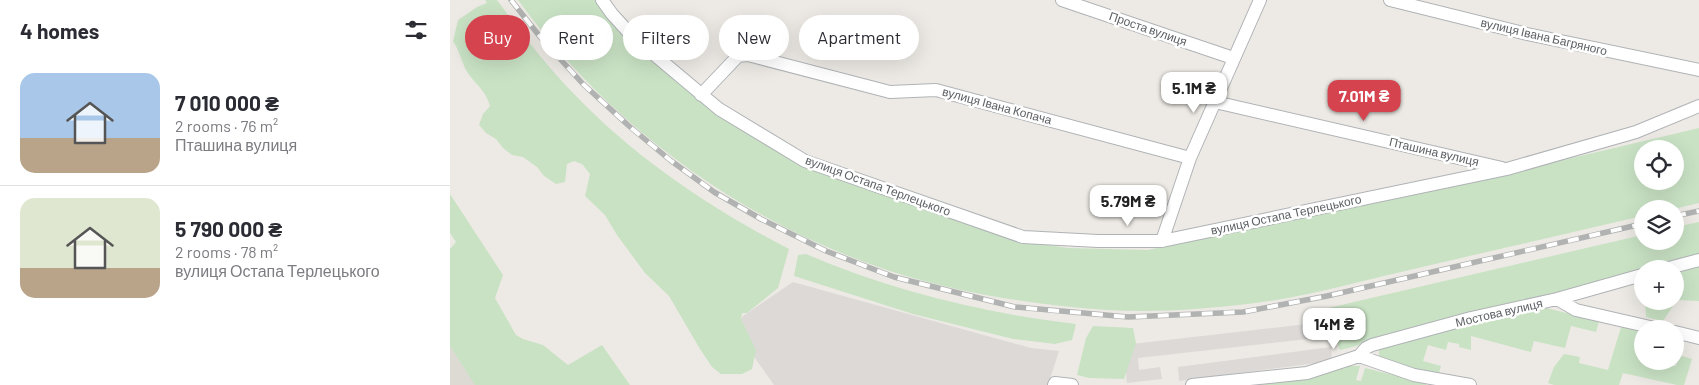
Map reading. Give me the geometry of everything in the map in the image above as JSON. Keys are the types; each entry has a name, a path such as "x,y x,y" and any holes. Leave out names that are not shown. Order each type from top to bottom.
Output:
{"street":[{"name":"вулиця Остапа Терлецького","path":"602,0 632,36 719,110 805,161 1023,237 1098,241 1162,241 1507,169 1636,132 1699,106"},
{"name":"Проста вулиця","path":"1062,0 1233,58"},
{"path":"1162,241 1190,158 1260,0"},
{"name":"вулиця Івана Багряного","path":"1390,0 1527,34 1699,70"},
{"name":"вулиця Івана Копача","path":"701,95 738,56 748,55 890,92 936,90 1190,158"},
{"name":"Пташина вулиця","path":"1215,102 1507,169"},
{"path":"1684,264 1699,260"},
{"name":"Мостова вулиця","path":"1192,385 1308,373 1359,356 1366,348 1372,345 1471,318 1557,299 1634,277"},
{"path":"1557,299 1576,310 1634,323"},
{"path":"1684,334 1699,338"},
{"path":"1359,356 1414,375 1470,385"},
{"path":"1054,384 1072,385"}],"shaded area":[{"path":"793,282 1031,348 1059,351 1048,385 774,385 745,344 739,322 743,316"},
{"path":"450,309 497,379 501,385 450,385"},
{"path":"1325,322 1326,337 1138,358 1139,370 1160,367 1162,379 1127,383 1123,345"},
{"path":"1331,347 1332,361 1179,381 1178,367"}],"green space":[{"path":"485,0 497,0 508,15 465,15 477,7 487,3"},
{"path":"518,0 595,0 606,15 540,15 540,28"},
{"path":"465,15 465,60 530,60 530,44 540,56 540,60 543,60 577,97 625,142 704,200 789,249 778,288 747,313 742,313 741,319 756,350 752,369 742,374 721,374 712,367 669,296 645,273 605,215 585,196 590,174 582,164 574,161 567,164 565,182 556,184 523,157 512,155 479,125 483,114 490,106 482,90 466,70 453,41 458,20"},
{"path":"613,21 623,30 623,60 658,60 723,117 796,163 1021,241 1068,248 1148,250 1521,170 1634,143 1634,190 1684,190 1684,140 1648,140 1699,128 1699,203 1684,207 1684,200 1634,200 1634,218 1292,297 1200,309 1162,311 1080,308 996,297 940,285 887,270 833,249 780,225 730,196 682,164 636,127 593,88 568,60 613,60"},
{"path":"450,194 503,275 495,298 516,335 543,345 568,365 602,345 630,385 475,385 450,346 450,249 456,242 450,233"},
{"path":"1699,222 1699,260 1684,264 1684,260 1634,260 1634,276 1340,350 1324,309 1634,237 1634,250 1684,250 1684,225"},
{"path":"806,254 871,279 938,299 1007,314 1076,324 1072,340 1055,344 1013,339 913,314 794,276 798,255"},
{"path":"1699,266 1699,301 1684,300 1684,271"},
{"path":"1542,307 1599,321 1596,332 1571,326 1565,348 1534,341 1531,352 1471,336 1471,350 1459,347 1459,344 1448,342 1446,350 1428,345 1423,361 1441,366 1439,373 1402,366 1379,358 1379,346"},
{"path":"1646,310 1670,310 1664,320 1646,317"},
{"path":"1093,326 1133,328 1136,343 1124,379 1089,378 1077,375 1086,338"},
{"path":"1621,327 1634,330 1634,370 1684,370 1684,357 1692,359 1684,385 1623,373 1619,385 1554,385 1548,383 1554,367 1564,354 1580,357 1579,363 1608,370"},
{"path":"1346,366 1360,366 1356,380 1361,381 1365,368 1426,383 1426,385 1252,385"}],"railway":[{"path":"511,0 541,38 583,84 670,160 714,192 761,219 826,251 894,277 1015,307 1128,317 1243,312 1327,296 1634,226"},
{"path":"1684,214 1699,211"}]}
